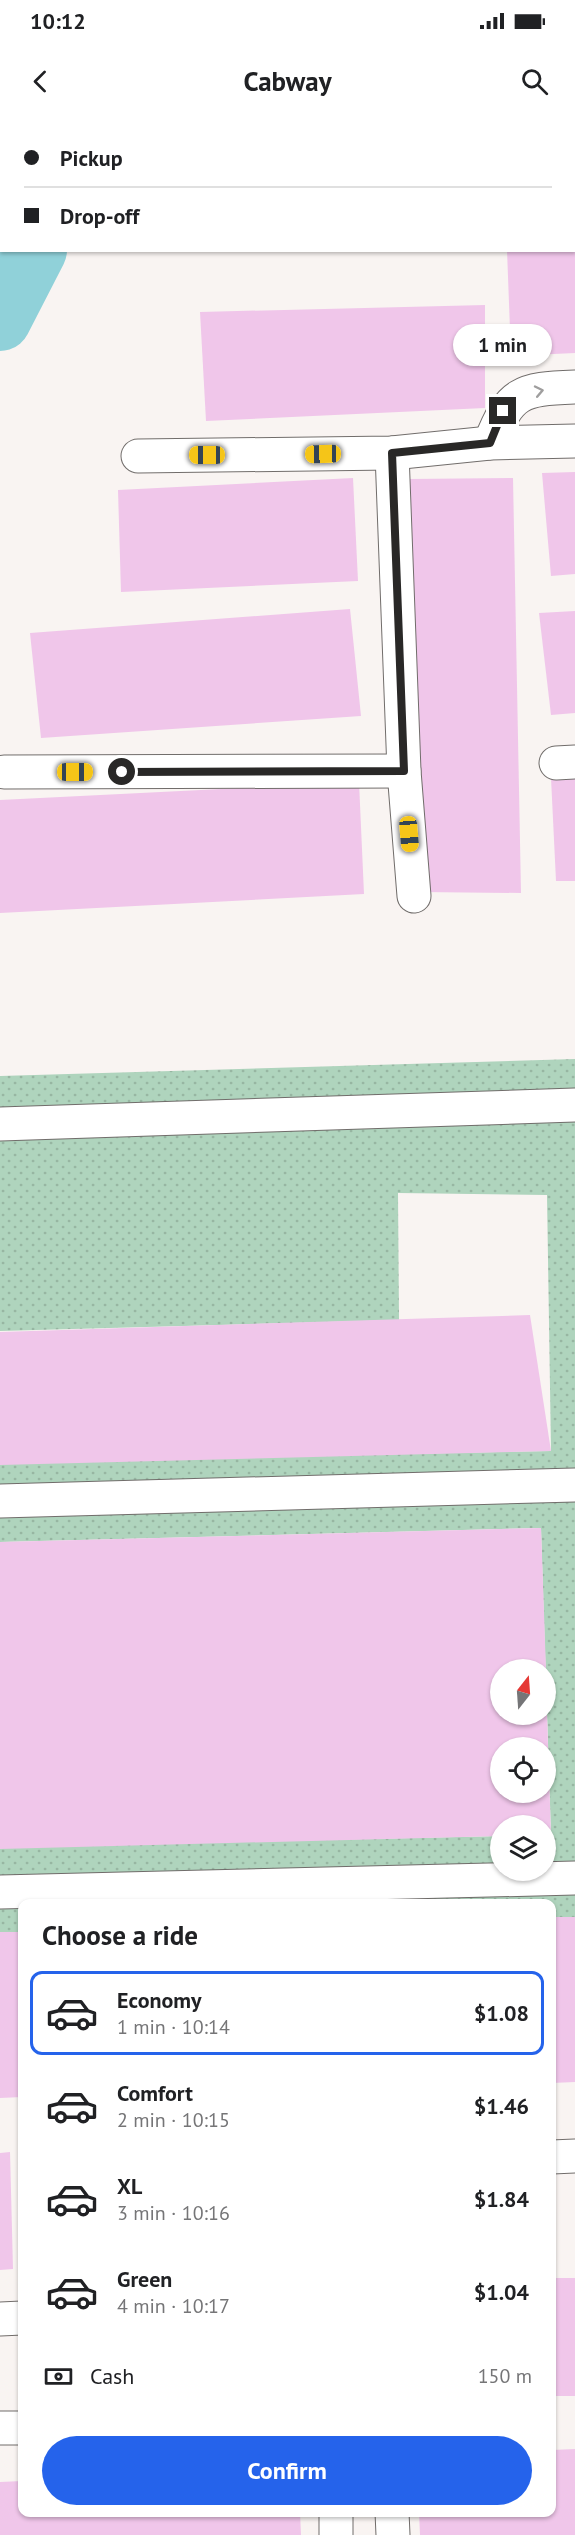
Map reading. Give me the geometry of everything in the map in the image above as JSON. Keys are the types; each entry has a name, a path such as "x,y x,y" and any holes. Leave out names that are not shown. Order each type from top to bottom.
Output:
{"street":[{"path":"490,443 503,411 515,398 538,390 575,387"},
{"path":"138,456 392,453 490,443 575,441"},
{"path":"392,453 404,771 414,896"},
{"path":"4,772 404,771"},
{"path":"0,1124 575,1105"},
{"path":"0,1502 575,1485"},
{"path":"0,1892 575,1878"},
{"path":"556,2157 575,2156"},
{"path":"0,2319 18,2318"},
{"path":"0,2428 18,2428"},
{"path":"336,2517 336,2535"},
{"path":"392,2517 393,2535"}],"green space":[{"path":"575,1059 575,1485 0,1497 0,1462 551,1451 547,1195 398,1193 399,1320 0,1331 0,1076"},
{"path":"575,1494 575,1944 556,1944 556,1899 18,1899 18,1956 0,1957 0,1847 490,1836 490,1881 556,1881 556,1815 550,1815 550,1803 556,1803 556,1737 548,1737 547,1725 556,1725 556,1659 545,1659 541,1528 0,1542 0,1499"}],"building":[{"path":"507,252 575,252 575,353 511,356"},
{"path":"485,305 485,408 206,421 200,312"},
{"path":"575,472 575,574 551,576 542,473"},
{"path":"353,478 358,581 121,592 118,490"},
{"path":"513,478 521,893 420,892 409,479"},
{"path":"350,609 361,716 41,738 30,633"},
{"path":"575,611 575,713 551,715 539,613"},
{"path":"575,777 575,881 556,881 551,778"},
{"path":"359,782 364,894 0,913 0,800"},
{"path":"530,1315 551,1451 0,1465 0,1332"},
{"path":"541,1528 546,1659 490,1659 490,1725 547,1725 548,1737 490,1737 490,1803 550,1803 550,1815 490,1815 490,1836 0,1849 0,1542"},
{"path":"556,1917 575,1917 575,2082 556,2083"},
{"path":"0,1932 18,1932 18,2097 0,2098"},
{"path":"10,2152 13,2269 0,2270 0,2153"},
{"path":"556,2278 575,2278 575,2396 556,2396"},
{"path":"575,2449 575,2535 420,2535 419,2517 556,2517 556,2450"},
{"path":"18,2481 18,2517 300,2517 301,2535 0,2535 0,2482"}],"waterway":[{"path":"0,320 35,252"}],"route":[{"path":"122,772 404,771 392,453 490,443 503,411"}]}
